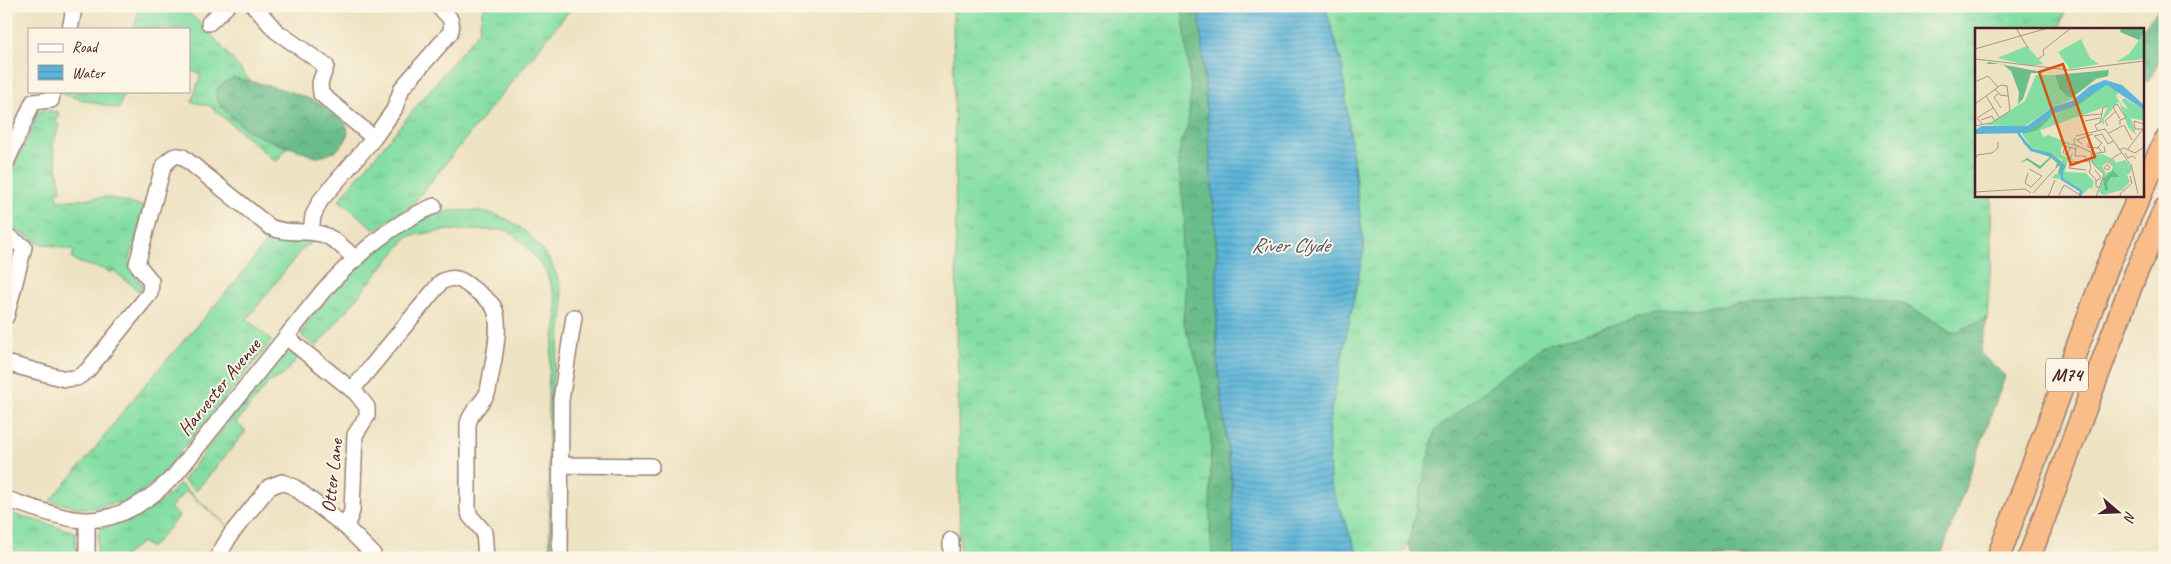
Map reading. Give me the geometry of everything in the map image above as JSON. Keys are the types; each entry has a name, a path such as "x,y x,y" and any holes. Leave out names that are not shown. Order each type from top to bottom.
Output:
{"highway":[{"path":"2144,186 2165,141"},
{"name":"M74","path":"1998,558 2108,265 2140,196"},
{"name":"M74","path":"2029,558 2135,275 2165,209"}],"street":[{"path":"70,6 73,14 70,28"},
{"path":"209,22 228,6"},
{"path":"254,6 276,31 326,66 320,83 321,94 374,138"},
{"path":"311,232 314,216 320,201 374,138 394,110 402,88 450,33 453,26 451,19 437,6"},
{"path":"6,163 33,102 50,100 53,92"},
{"path":"6,363 65,378 77,378 87,371 150,293 151,281 137,264 163,167 171,158 176,156 183,157 270,227 278,231 292,233 311,232 331,238 356,259"},
{"name":"Harvester Avenue","path":"6,499 87,521 112,516 137,507 162,489 175,475 322,291 395,226 412,215 434,206"},
{"path":"6,235 24,247 6,317"},
{"path":"352,390 441,282 452,278 462,280 492,304 496,314 497,328 488,391 485,398 470,416 468,424 468,510 470,516 484,532 486,558"},
{"path":"560,558 561,400 574,317"},
{"name":"Otter Lane","path":"286,337 352,390 366,405 368,413 355,436 352,511 346,527 373,554 373,558"},
{"path":"561,465 651,466"},
{"path":"217,558 231,534 270,487 282,482 294,487 346,527"},
{"path":"87,521 87,558"},
{"path":"951,540 951,558"}],"green space":[{"path":"140,6 182,6 210,33 250,81 233,78 220,105 251,130 269,140 288,147 276,162 210,106 192,102 201,74 190,70 190,28 134,28"},
{"path":"483,6 573,6 411,206 376,230 339,200 479,31"},
{"path":"953,6 1199,6 1217,253 1217,359 1235,558 960,558"},
{"path":"1182,6 1199,6 1217,253 1217,359 1232,485 1235,558 1212,558 1210,521 1211,438 1199,368 1183,321 1186,280 1181,248 1185,220 1178,162 1181,142 1188,125 1191,91"},
{"path":"1325,6 2067,6 2059,28 1975,28 1975,196 1991,196 1991,257 1987,318 1954,333 1902,303 1408,545 1398,558 1359,558 1330,483 1328,426 1364,248 1341,60"},
{"path":"2161,6 2165,6 2165,49 2148,82 2144,80 2144,28"},
{"path":"233,78 282,89 322,105 337,114 346,125 347,137 345,141 334,151 316,157 254,133 226,112 216,98 218,88"},
{"path":"62,92 124,92 119,109 61,94"},
{"path":"43,110 59,112 56,123 59,124 53,146 61,190 57,191 58,201 107,197 144,207 129,263 132,272 142,284 140,292 113,270 111,273 72,259 74,250 34,242 34,239 6,225 6,181 31,132 37,114"},
{"path":"450,211 485,212 496,215 522,229 543,251 558,279 563,308 551,398 552,558 550,558 548,388 551,353 557,320 556,301 546,271 526,246 507,230 448,230 408,236 316,347 302,336 305,327 327,299 389,240 416,222"},
{"path":"270,237 290,241 314,241 302,249 247,319 272,341 158,479 126,501 81,508 50,501 90,455 136,395 238,279"},
{"path":"1851,294 1902,303 1954,333 1987,318 1980,353 2005,376 1940,558 1414,558 1408,545 1435,430 1542,346 1656,312"},
{"path":"289,352 298,358 282,376 269,382 236,423 246,431 196,491 183,480 270,369 282,355"},
{"path":"180,484 229,527 186,491 170,508 179,516 152,547 142,542 121,558 97,558 98,535 101,528 139,516 162,501"},
{"path":"6,512 75,532 77,558 6,558"}],"water":[{"name":"River Clyde","path":"1199,6 1325,6 1341,60 1364,249 1328,426 1330,483 1359,558 1234,557 1232,485 1217,359 1217,253"}]}
